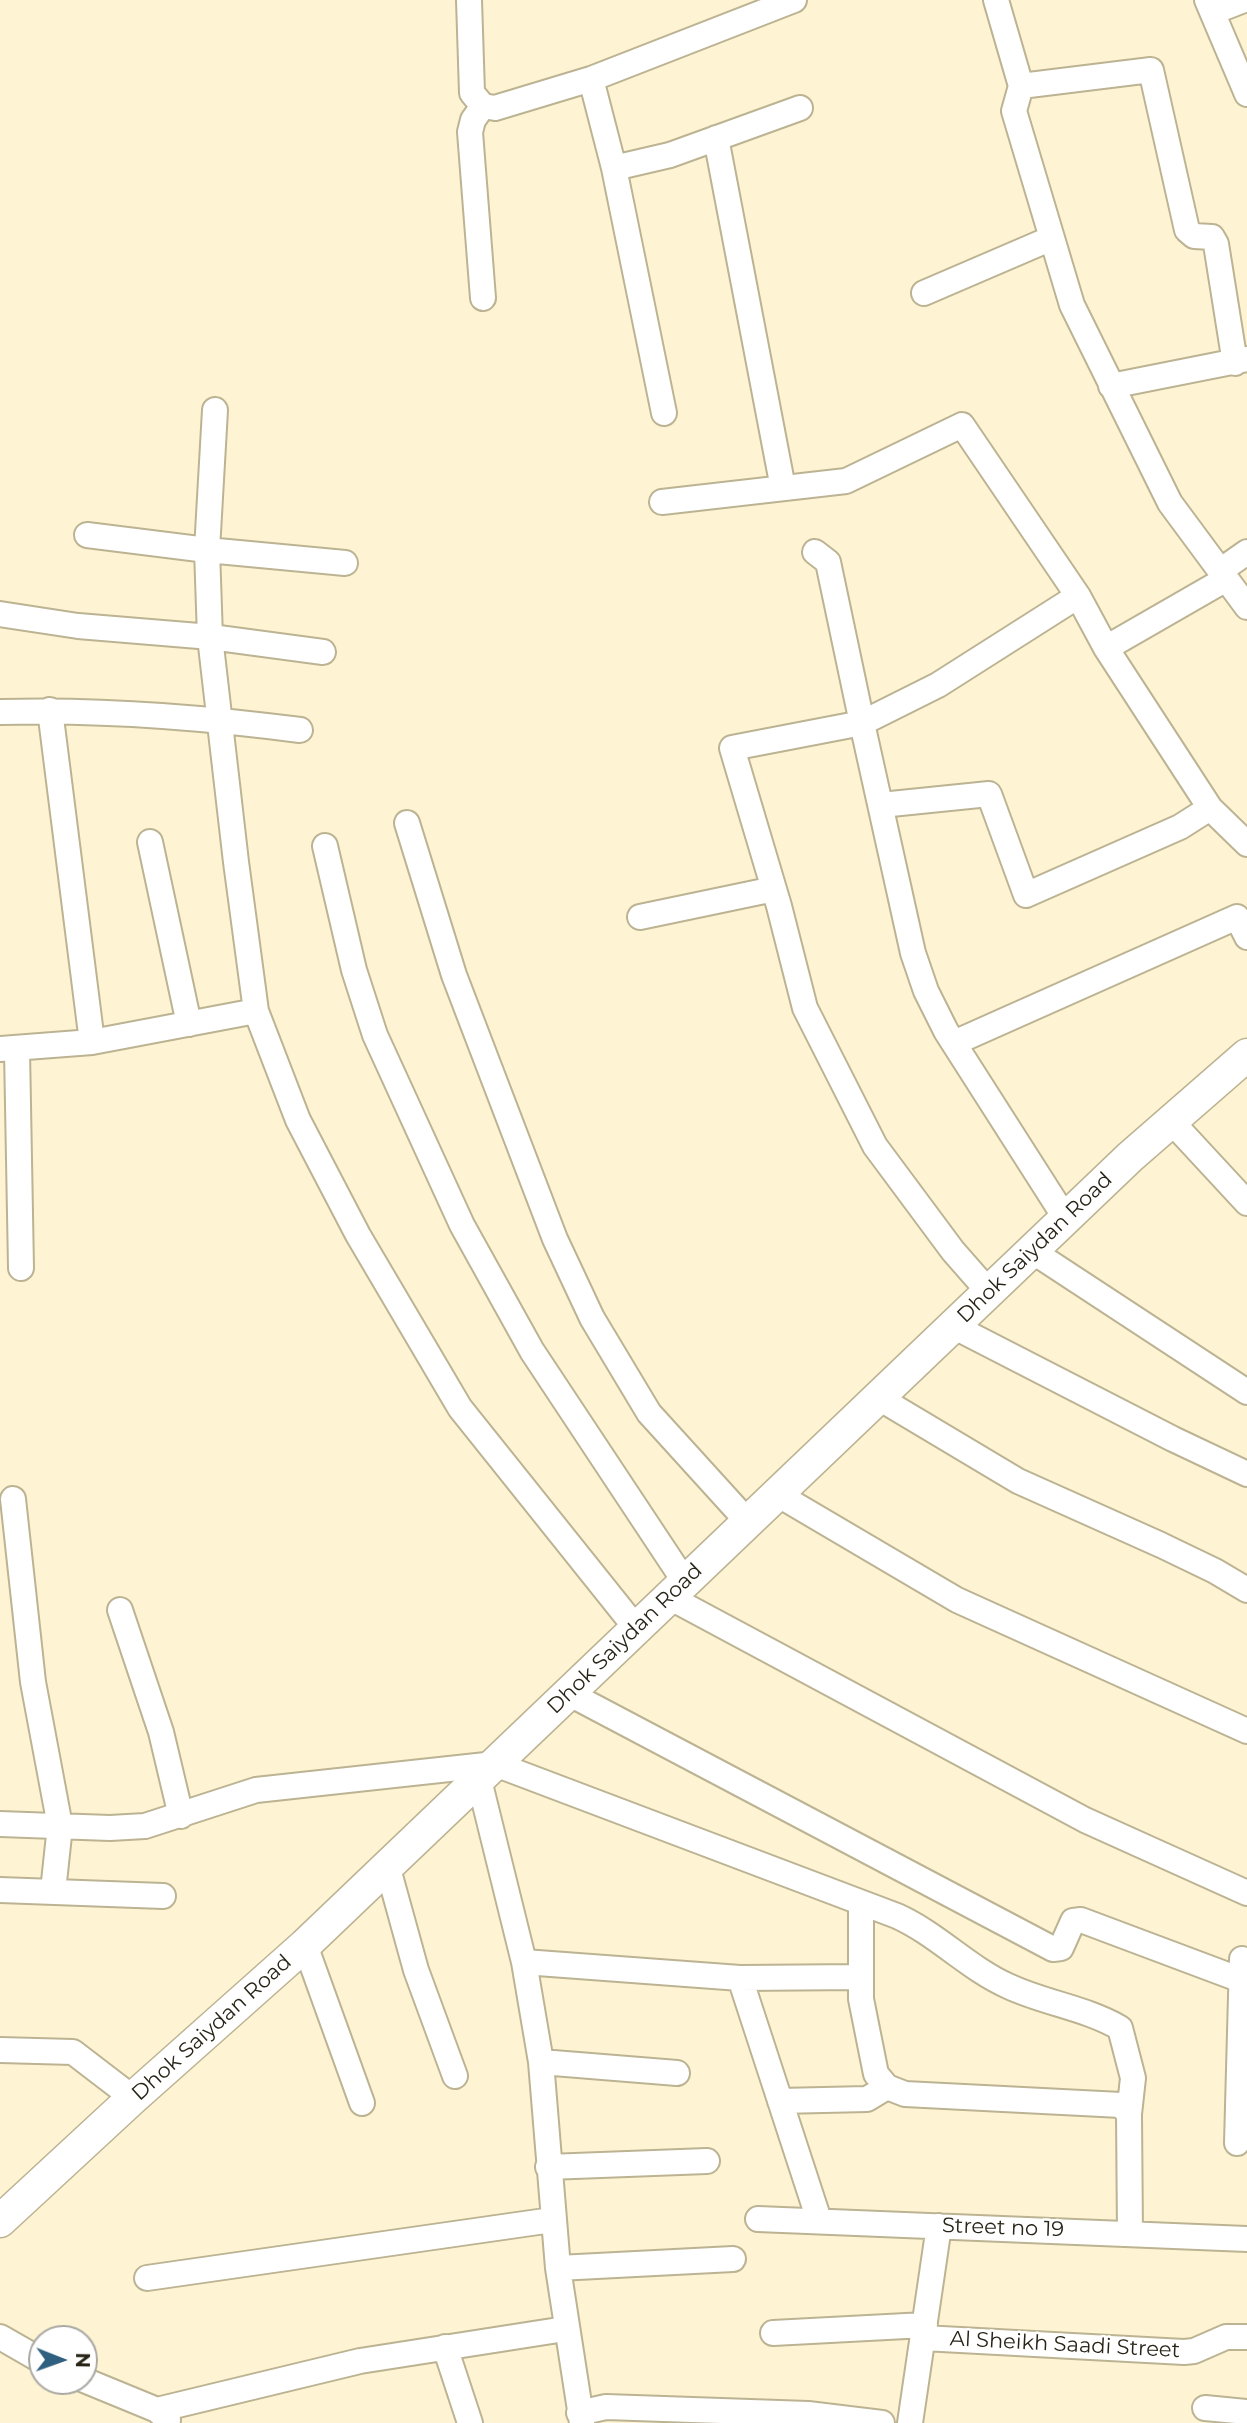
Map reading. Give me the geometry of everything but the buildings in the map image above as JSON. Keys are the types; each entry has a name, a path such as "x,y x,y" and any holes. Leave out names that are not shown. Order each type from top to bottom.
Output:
{"main road":[{"name":"Dhok Saiydan Road","path":"0,2221 305,1945 1032,1251 1171,1121 1247,1055"}],"street":[{"path":"469,0 472,93 483,106 495,108 591,79 794,0"},
{"path":"996,0 1021,86 1014,111 1072,305 1170,503 1247,607"},
{"path":"1244,0 1210,6 1247,94"},
{"path":"1021,86 1151,70 1187,230 1190,235 1212,237 1216,244 1241,361 1111,386"},
{"path":"591,79 614,168 664,413"},
{"path":"483,106 473,120 470,132 483,298"},
{"path":"614,168 670,155 800,108"},
{"path":"716,138 783,488"},
{"path":"924,293 1052,238"},
{"path":"215,410 208,550 210,637 256,1011 298,1120 359,1235 460,1408 636,1628"},
{"path":"662,502 846,481 962,425 1078,596 1106,649 1210,807 1247,844"},
{"path":"87,535 345,563"},
{"path":"815,552 828,562 913,953 926,991 954,1043 1066,1219"},
{"path":"1106,649 1223,575 1247,552"},
{"path":"989,1292 953,1251 875,1146 806,1008 732,748 862,723 938,685 1078,596"},
{"path":"0,614 78,626 210,637 323,652"},
{"path":"50,710 92,1042"},
{"path":"0,712 50,710 220,720 300,730"},
{"path":"881,805 989,794 1026,895 1180,827 1210,807"},
{"path":"407,823 454,975 555,1239 592,1318 649,1413 748,1522"},
{"path":"150,842 189,1024"},
{"path":"324,846 354,970 375,1035 462,1225 532,1351 677,1589 1085,1820 1247,1893"},
{"path":"640,917 774,889"},
{"path":"954,1043 1237,917 1247,937"},
{"path":"21,1268 9,1049 92,1042 256,1011"},
{"path":"1171,1121 1247,1203"},
{"path":"1032,1251 1247,1392"},
{"path":"953,1326 1247,1474"},
{"path":"879,1398 1018,1481 1161,1545 1247,1590"},
{"path":"777,1494 957,1600 1247,1731"},
{"path":"13,1499 33,1682 60,1826 53,1892"},
{"path":"120,1610 161,1732 181,1816"},
{"path":"568,1693 1053,1949 1061,1948 1073,1922 1081,1920 1242,1970 1244,2024 1237,2143"},
{"path":"0,1824 110,1828 145,1826 256,1790 487,1772 861,1903 919,1926 983,1973 1007,1986 1105,2019 1120,2028 1133,2078 1129,2114 1130,2234"},
{"path":"487,1772 541,2062 552,2220 565,2329 580,2418 606,2407 808,2414 882,2423"},
{"path":"387,1866 416,1970 455,2076"},
{"path":"0,1889 163,1896"},
{"path":"861,1903 861,1999 876,2074 887,2087 905,2094 1121,2105 1129,2114"},
{"path":"305,1945 362,2103"},
{"path":"524,1962 740,1978 860,1977"},
{"path":"740,1978 819,2220"},
{"path":"0,2050 73,2052 133,2098"},
{"path":"541,2062 677,2073"},
{"path":"780,2101 867,2099 887,2087"},
{"path":"548,2167 707,2161"},
{"name":"Street no 19","path":"758,2219 1247,2239"},
{"path":"147,2278 552,2220"},
{"path":"910,2423 939,2226"},
{"path":"558,2268 733,2259"},
{"path":"98,2386 164,2417 360,2361 565,2329"},
{"name":"Al Sheikh Saadi Street","path":"773,2333 924,2332 1184,2352 1194,2351 1226,2337 1247,2337"},
{"path":"0,2337 28,2353"},
{"path":"445,2347 470,2423"},
{"path":"1205,2408 1247,2412"}]}
